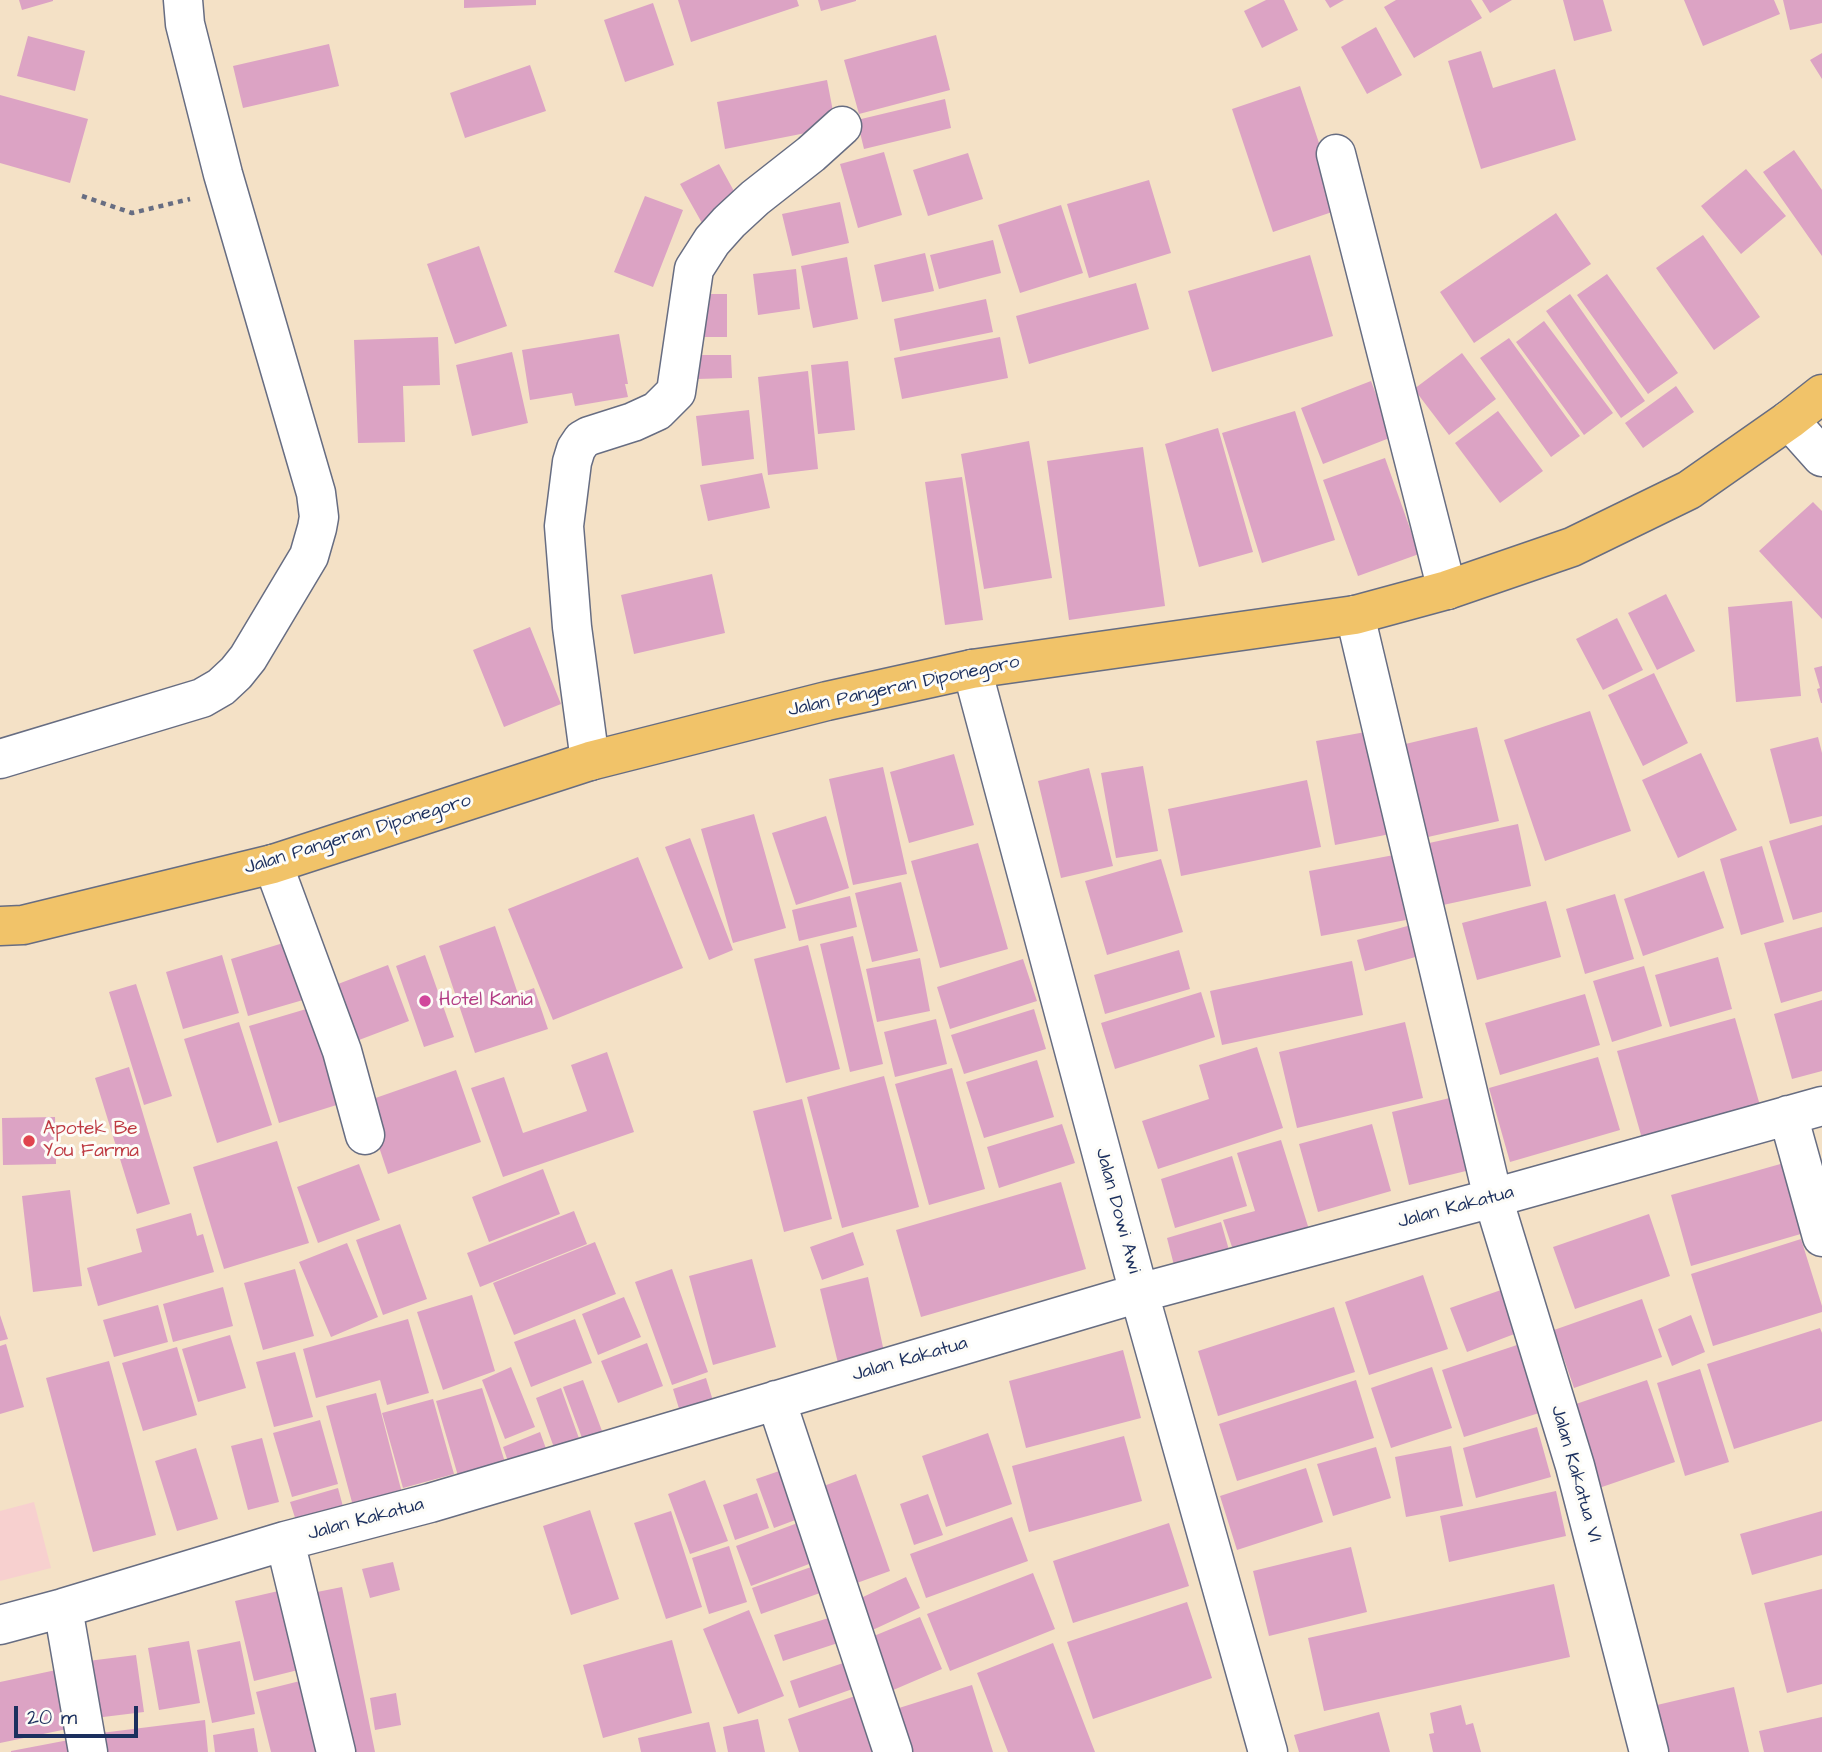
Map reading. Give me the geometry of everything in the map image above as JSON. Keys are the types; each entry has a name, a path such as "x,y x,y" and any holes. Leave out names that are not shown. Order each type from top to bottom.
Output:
{"highway":[{"name":"Jalan Pangeran Diponegoro","path":"0,926 23,925 274,864 590,761 827,701 972,669 1355,615 1447,590 1572,547 1689,490 1822,394"}],"street":[{"path":"0,759 202,698 220,687 248,658 309,556 319,517 316,493 223,174 185,24 183,0"},
{"path":"590,761 572,627 564,526 576,449 582,440 589,436 657,411 676,391 694,269 712,241 729,222 842,126"},
{"path":"1336,154 1447,590"},
{"path":"1789,420 1822,457"},
{"name":"Jalan Kakatua VI","path":"1355,615 1493,1198 1575,1466 1649,1752"},
{"name":"Jalan Dowi Awi","path":"972,669 1139,1293 1268,1752"},
{"path":"274,864 342,1051 365,1135"},
{"path":"1805,1110 1822,1237"},
{"name":"Jalan Kakatua","path":"0,1625 285,1541 430,1503 1139,1293 1493,1198 1805,1110"},
{"path":"776,1400 892,1752"},
{"path":"285,1541 336,1752"},
{"path":"63,1608 88,1752"}],"path":[{"path":"82,196 132,214 198,197 223,174"}],"shaded area":[{"path":"34,1502 51,1568 0,1581 0,1511"}],"building":[{"path":"19,0 53,0 53,1 22,10"},
{"path":"464,0 536,0 536,5 464,8"},
{"path":"678,0 797,0 799,6 691,42"},
{"path":"818,0 856,0 856,1 821,11"},
{"path":"1266,0 1284,0 1298,30 1262,48 1244,11"},
{"path":"1325,0 1344,0 1330,8"},
{"path":"1396,0 1471,0 1482,18 1414,58 1384,7"},
{"path":"1482,0 1512,0 1490,13"},
{"path":"1563,0 1603,0 1612,31 1574,41"},
{"path":"1684,0 1774,0 1780,14 1703,46"},
{"path":"1783,0 1822,0 1822,23 1790,30"},
{"path":"653,3 674,65 625,82 604,20"},
{"path":"1376,27 1402,75 1367,94 1341,47"},
{"path":"936,35 950,90 859,114 844,60"},
{"path":"28,36 85,51 75,91 17,76"},
{"path":"329,44 339,86 243,108 233,66"},
{"path":"1481,51 1493,88 1555,69 1576,140 1481,169 1448,61"},
{"path":"1822,53 1822,79 1810,60"},
{"path":"530,65 546,111 465,138 450,93"},
{"path":"827,80 836,127 725,149 717,102"},
{"path":"1300,86 1341,209 1273,232 1232,109"},
{"path":"0,95 88,119 70,183 0,163"},
{"path":"945,99 951,128 864,149 857,120"},
{"path":"1794,150 1822,190 1822,256 1763,172"},
{"path":"884,152 902,215 858,228 840,164"},
{"path":"968,153 983,199 928,216 913,170"},
{"path":"719,164 740,202 702,223 680,184"},
{"path":"1746,169 1786,216 1741,254 1701,206"},
{"path":"1149,180 1171,253 1089,278 1067,204"},
{"path":"645,196 683,210 653,287 614,272"},
{"path":"840,202 849,243 792,256 782,214"},
{"path":"1061,205 1083,273 1020,293 998,225"},
{"path":"1556,213 1591,264 1474,343 1440,292"},
{"path":"1703,235 1760,317 1714,350 1656,268"},
{"path":"993,240 1001,273 939,289 930,255"},
{"path":"479,246 507,326 455,344 427,264"},
{"path":"925,253 934,291 882,302 874,265"},
{"path":"1310,255 1333,336 1212,372 1188,291"},
{"path":"847,257 858,319 813,328 801,266"},
{"path":"796,269 800,309 758,315 753,274"},
{"path":"1607,274 1678,373 1648,394 1577,295"},
{"path":"1136,283 1149,329 1029,364 1016,316"},
{"path":"699,294 727,294 727,337 699,337"},
{"path":"1570,294 1645,401 1621,418 1546,311"},
{"path":"986,299 993,332 900,351 894,319"},
{"path":"1544,321 1613,413 1584,435 1516,342"},
{"path":"619,334 628,397 575,406 572,393 530,400 522,350"},
{"path":"438,337 440,385 403,386 405,442 358,443 354,340"},
{"path":"1000,337 1008,378 902,399 894,358"},
{"path":"1509,338 1580,436 1551,457 1480,358"},
{"path":"512,352 528,423 472,436 456,365"},
{"path":"1462,353 1496,399 1449,435 1414,389"},
{"path":"697,355 731,355 732,378 697,379"},
{"path":"848,361 855,430 818,434 811,365"},
{"path":"808,371 818,469 768,475 758,377"},
{"path":"1371,381 1392,437 1323,464 1301,408"},
{"path":"1676,386 1694,412 1643,448 1625,423"},
{"path":"749,410 754,459 702,466 696,416"},
{"path":"1295,411 1335,540 1262,563 1222,433"},
{"path":"1498,411 1543,471 1500,503 1455,443"},
{"path":"1218,428 1253,552 1199,567 1165,444"},
{"path":"1029,441 1052,578 984,589 961,454"},
{"path":"1143,447 1165,606 1069,620 1047,461"},
{"path":"1385,458 1419,554 1358,576 1323,480"},
{"path":"762,473 770,508 708,521 700,485"},
{"path":"962,477 983,620 945,625 925,482"},
{"path":"1813,502 1822,511 1822,619 1759,551"},
{"path":"712,574 725,633 634,654 621,595"},
{"path":"1666,594 1695,651 1657,670 1628,613"},
{"path":"1792,601 1801,696 1736,702 1728,607"},
{"path":"1617,618 1643,670 1603,690 1576,639"},
{"path":"530,627 561,704 504,727 473,650"},
{"path":"1822,666 1822,703 1821,703 1814,668"},
{"path":"1654,673 1688,743 1643,766 1608,695"},
{"path":"1590,711 1631,831 1545,861 1504,740"},
{"path":"1477,727 1499,821 1419,839 1397,746"},
{"path":"1371,731 1390,834 1335,845 1316,741"},
{"path":"1818,737 1822,753 1822,816 1790,824 1770,749"},
{"path":"1701,753 1737,830 1678,858 1642,780"},
{"path":"954,754 974,825 909,843 890,772"},
{"path":"1143,766 1158,851 1116,858 1101,773"},
{"path":"883,767 907,874 853,885 829,779"},
{"path":"1089,768 1113,866 1061,878 1038,781"},
{"path":"1307,780 1321,847 1181,876 1168,809"},
{"path":"754,814 786,928 733,943 701,829"},
{"path":"826,816 849,888 796,905 772,833"},
{"path":"1518,824 1531,886 1443,905 1429,843"},
{"path":"1822,825 1822,912 1793,920 1769,841"},
{"path":"690,838 733,950 709,960 665,847"},
{"path":"978,843 1008,949 940,968 911,861"},
{"path":"1762,846 1784,922 1741,935 1720,859"},
{"path":"1394,855 1406,920 1321,936 1309,871"},
{"path":"638,857 683,968 553,1020 508,909"},
{"path":"1161,859 1183,932 1107,955 1085,881"},
{"path":"1704,871 1724,928 1643,956 1624,899"},
{"path":"901,882 918,951 872,962 855,893"},
{"path":"1615,894 1634,959 1585,974 1566,909"},
{"path":"850,896 857,927 799,941 792,910"},
{"path":"1546,901 1561,957 1477,980 1462,923"},
{"path":"1411,925 1419,956 1365,971 1357,940"},
{"path":"495,926 518,994 534,988 548,1029 475,1053 439,946"},
{"path":"1822,927 1822,991 1781,1003 1764,943"},
{"path":"853,936 883,1064 850,1072 820,944"},
{"path":"293,940 310,998 248,1016 231,959"},
{"path":"808,945 840,1069 786,1083 754,959"},
{"path":"1179,950 1190,989 1105,1014 1094,975"},
{"path":"222,955 239,1013 183,1029 166,972"},
{"name":"Hotel Kania","path":"425,955 454,1037 424,1047 396,966"},
{"path":"1718,957 1732,1009 1670,1027 1655,975"},
{"path":"920,958 930,1011 877,1022 866,969"},
{"path":"1023,959 1037,1001 950,1029 937,987"},
{"path":"1352,961 1363,1015 1222,1045 1210,991"},
{"path":"388,965 409,1021 359,1040 338,984"},
{"path":"1644,966 1662,1026 1612,1042 1593,981"},
{"path":"136,984 172,1096 144,1105 109,992"},
{"path":"1201,992 1215,1037 1115,1069 1101,1023"},
{"path":"1585,994 1600,1045 1500,1075 1485,1023"},
{"path":"1822,1000 1822,1071 1792,1079 1774,1014"},
{"path":"313,1007 343,1103 279,1123 249,1026"},
{"path":"1034,1009 1046,1049 964,1074 951,1035"},
{"path":"1735,1018 1761,1109 1643,1142 1617,1051"},
{"path":"936,1019 947,1064 895,1077 884,1032"},
{"path":"239,1022 272,1125 217,1143 184,1039"},
{"path":"1405,1022 1423,1098 1297,1128 1279,1052"},
{"path":"1257,1047 1283,1128 1158,1169 1142,1121 1209,1099 1199,1065"},
{"path":"607,1052 634,1132 503,1177 471,1088 504,1077 523,1133 587,1111 571,1065"},
{"path":"1598,1057 1620,1130 1510,1162 1489,1088"},
{"path":"1037,1060 1054,1117 984,1138 966,1082"},
{"path":"129,1067 170,1204 137,1214 95,1078"},
{"path":"952,1068 985,1189 929,1205 895,1084"},
{"path":"456,1070 481,1142 388,1174 364,1102"},
{"path":"884,1076 919,1207 842,1228 807,1097"},
{"path":"1458,1096 1474,1169 1409,1185 1392,1112"},
{"path":"802,1099 832,1219 784,1232 753,1111"},
{"name":"Apotek Be You Farma","path":"55,1117 56,1164 3,1165 2,1118"},
{"path":"1062,1124 1075,1163 999,1188 987,1147"},
{"path":"1372,1124 1391,1191 1318,1212 1299,1144"},
{"path":"1281,1140 1312,1239 1237,1262 1223,1220 1255,1211 1237,1153"},
{"path":"277,1141 309,1243 224,1269 193,1167"},
{"path":"1232,1156 1247,1206 1175,1228 1161,1179"},
{"path":"1791,1161 1811,1231 1691,1266 1671,1195"},
{"path":"359,1164 380,1220 318,1243 297,1187"},
{"path":"543,1169 560,1214 489,1242 472,1197"},
{"path":"1061,1182 1086,1269 921,1317 896,1230"},
{"path":"70,1190 82,1286 33,1292 22,1196"},
{"path":"574,1211 587,1244 480,1287 467,1253"},
{"path":"191,1213 197,1236 203,1234 214,1272 98,1306 87,1268 142,1252 136,1229"},
{"path":"1649,1214 1670,1276 1575,1309 1553,1247"},
{"path":"1221,1222 1231,1257 1176,1273 1167,1238"},
{"path":"400,1224 427,1299 383,1315 356,1240"},
{"path":"853,1232 864,1265 822,1280 810,1247"},
{"path":"1801,1239 1822,1312 1713,1346 1691,1274"},
{"path":"595,1242 616,1294 514,1335 493,1283"},
{"path":"347,1243 378,1317 331,1337 299,1262"},
{"path":"752,1259 776,1347 713,1365 689,1276"},
{"path":"295,1269 314,1336 263,1350 244,1283"},
{"path":"672,1269 708,1372 672,1385 635,1282"},
{"path":"1423,1275 1448,1349 1369,1375 1345,1302"},
{"path":"868,1277 884,1352 838,1363 820,1289"},
{"path":"223,1287 233,1326 173,1342 163,1304"},
{"path":"1501,1290 1517,1333 1467,1352 1450,1308"},
{"path":"472,1295 495,1371 443,1390 417,1312"},
{"path":"624,1297 641,1337 598,1355 582,1314"},
{"path":"1642,1299 1662,1357 1574,1388 1554,1330"},
{"path":"158,1305 168,1342 114,1357 103,1320"},
{"path":"1334,1307 1355,1372 1218,1416 1198,1351"},
{"path":"0,1315 8,1339 0,1341"},
{"path":"1691,1315 1705,1352 1672,1366 1658,1329"},
{"path":"408,1319 429,1393 387,1405 380,1380 316,1398 303,1349"},
{"path":"575,1319 592,1363 531,1387 514,1342"},
{"path":"1820,1328 1822,1421 1734,1449 1707,1364"},
{"path":"230,1335 246,1388 198,1402 182,1349"},
{"path":"647,1343 663,1386 618,1403 601,1361"},
{"path":"6,1344 24,1407 0,1414 0,1346"},
{"path":"1517,1345 1539,1413 1464,1437 1442,1370"},
{"path":"177,1347 197,1415 143,1431 122,1363"},
{"path":"1123,1350 1141,1418 1026,1448 1009,1381"},
{"path":"295,1352 313,1417 274,1427 256,1362"},
{"path":"109,1361 156,1535 93,1552 46,1378"},
{"path":"511,1367 535,1427 505,1439 482,1380"},
{"path":"1432,1367 1452,1428 1391,1448 1371,1388"},
{"path":"1700,1369 1729,1462 1685,1476 1657,1383"},
{"path":"706,1378 714,1404 681,1415 673,1389"},
{"path":"583,1380 605,1439 585,1446 563,1387"},
{"path":"1356,1380 1374,1438 1237,1481 1219,1424"},
{"path":"1647,1380 1675,1462 1599,1488 1570,1406"},
{"path":"482,1388 508,1472 461,1486 436,1401"},
{"path":"561,1388 581,1444 556,1453 536,1398"},
{"path":"376,1393 402,1493 353,1506 326,1406"},
{"path":"433,1399 454,1474 403,1488 382,1413"},
{"path":"320,1420 338,1484 292,1497 273,1433"},
{"path":"1537,1427 1551,1477 1476,1498 1463,1448"},
{"path":"540,1432 549,1457 511,1470 503,1447"},
{"path":"988,1433 1012,1504 946,1527 922,1456"},
{"path":"1124,1436 1142,1501 1029,1532 1012,1466"},
{"path":"262,1438 279,1502 248,1510 231,1446"},
{"path":"1451,1446 1463,1506 1406,1517 1395,1457"},
{"path":"1376,1447 1391,1498 1333,1516 1317,1464"},
{"path":"196,1448 218,1519 177,1531 155,1461"},
{"path":"788,1468 806,1516 774,1528 756,1479"},
{"path":"1306,1468 1323,1522 1237,1550 1220,1496"},
{"path":"856,1474 890,1571 854,1584 821,1487"},
{"path":"705,1480 728,1541 690,1554 668,1494"},
{"path":"338,1488 345,1514 298,1527 290,1502"},
{"path":"1556,1491 1566,1536 1449,1562 1440,1516"},
{"path":"757,1493 769,1528 735,1540 723,1505"},
{"path":"928,1494 943,1535 914,1545 900,1504"},
{"path":"590,1510 619,1599 571,1615 543,1526"},
{"path":"671,1511 702,1607 666,1619 634,1523"},
{"path":"1822,1511 1822,1555 1752,1575 1740,1534"},
{"path":"1012,1517 1028,1561 926,1598 910,1554"},
{"path":"803,1521 817,1561 751,1586 736,1546"},
{"path":"1169,1523 1189,1586 1073,1623 1053,1561"},
{"path":"729,1546 747,1602 709,1614 692,1558"},
{"path":"1351,1547 1367,1612 1269,1636 1253,1571"},
{"path":"393,1562 400,1590 370,1598 362,1569"},
{"path":"811,1567 820,1593 761,1614 752,1588"},
{"path":"1033,1573 1055,1629 950,1671 927,1614"},
{"path":"906,1577 920,1608 864,1634 850,1603"},
{"path":"1554,1584 1570,1657 1324,1711 1308,1638"},
{"path":"342,1587 375,1752 345,1752 312,1593"},
{"path":"287,1589 306,1668 254,1681 235,1601"},
{"path":"1822,1589 1822,1684 1787,1693 1764,1603"},
{"path":"1187,1602 1212,1678 1093,1719 1067,1642"},
{"path":"749,1610 784,1696 738,1714 703,1629"},
{"path":"835,1616 844,1641 783,1661 774,1635"},
{"path":"920,1617 942,1669 891,1691 869,1638"},
{"path":"672,1640 692,1713 603,1738 583,1665"},
{"path":"189,1641 200,1703 159,1710 148,1648"},
{"path":"240,1641 255,1714 212,1723 197,1650"},
{"path":"1053,1643 1095,1752 1008,1752 977,1673"},
{"path":"136,1655 144,1712 95,1718 88,1661"},
{"path":"852,1660 861,1686 799,1708 790,1681"},
{"path":"56,1670 67,1729 0,1743 0,1682"},
{"path":"304,1680 322,1752 271,1752 256,1692"},
{"path":"972,1685 993,1752 913,1752 899,1708"},
{"path":"1734,1687 1749,1752 1668,1752 1657,1705"},
{"path":"396,1693 401,1725 375,1730 370,1698"},
{"path":"858,1695 877,1752 799,1752 788,1719"},
{"path":"1461,1705 1466,1725 1473,1723 1481,1752 1433,1752 1429,1734 1434,1733 1430,1713"},
{"path":"1379,1712 1390,1752 1299,1752 1294,1735"},
{"path":"1822,1717 1822,1752 1764,1752 1759,1731"},
{"path":"758,1719 765,1752 728,1752 723,1727"},
{"path":"205,1720 208,1752 103,1752 101,1733"},
{"path":"709,1722 716,1752 641,1752 638,1738"},
{"path":"254,1728 258,1752 215,1752 213,1735"},
{"path":"74,1739 76,1752 11,1752 11,1751"}],"place":[{"name":"Hotel Kania","path":"425,1001"},
{"name":"Apotek Be You Farma","path":"29,1141"}]}
